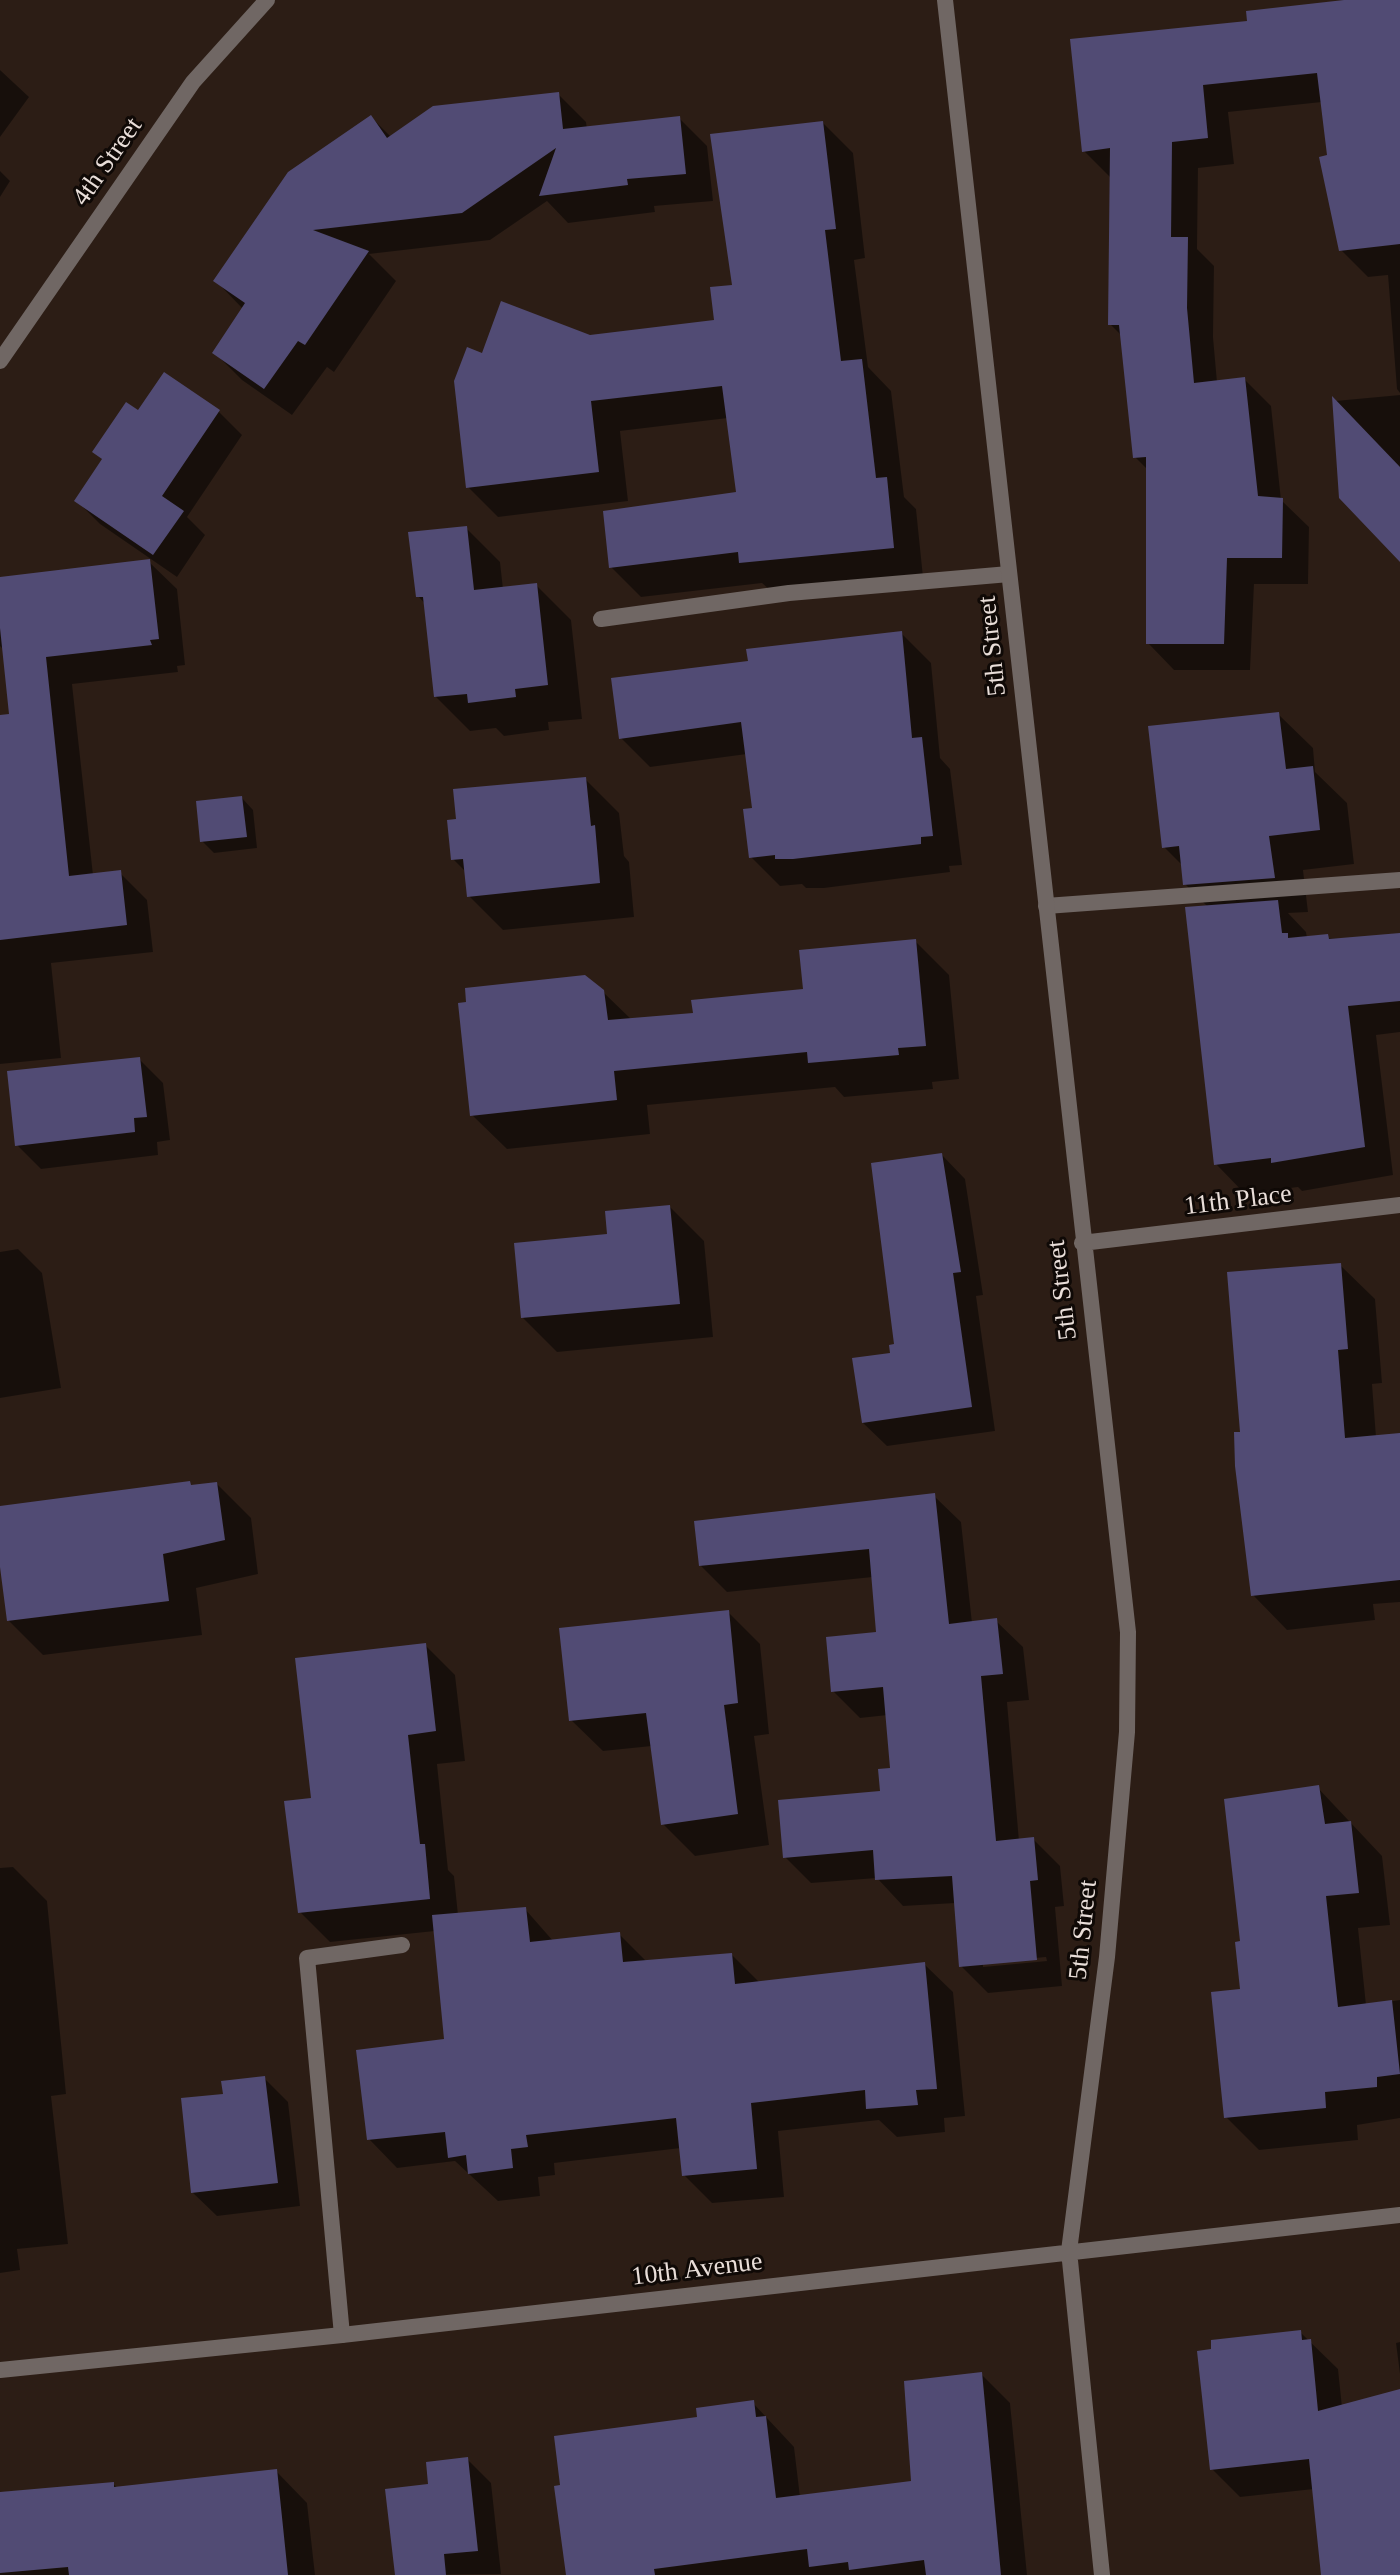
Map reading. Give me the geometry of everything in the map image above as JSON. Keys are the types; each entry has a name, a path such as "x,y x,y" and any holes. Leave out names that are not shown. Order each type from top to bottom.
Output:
{"street":[{"name":"4th Street","path":"0,361 193,82 267,0"},
{"name":"5th Street","path":"945,0 1128,1632 1127,1732 1107,1957 1069,2251 1102,2575"},
{"path":"601,619 789,593 1009,574"},
{"path":"1046,906 1400,880"},
{"name":"11th Place","path":"1082,1243 1400,1205"},
{"path":"342,2335 307,1958 402,1945"},
{"name":"10th Avenue","path":"0,2370 342,2335 1400,2215"}],"building":[{"path":"1344,0 1400,0 1400,244 1339,251 1319,157 1327,155 1317,73 1203,85 1208,138 1172,142 1171,237 1188,237 1187,308 1194,383 1245,377 1258,496 1283,498 1282,558 1227,558 1224,644 1146,644 1146,457 1133,458 1119,325 1108,325 1110,148 1082,152 1070,39 1247,21 1246,11"},
{"path":"559,92 563,129 680,116 686,174 627,179 628,185 539,196 556,148 462,213 313,230 369,251 305,345 298,341 264,389 212,353 245,303 213,281 288,172 371,115 387,138 433,106"},
{"path":"823,121 836,229 825,230 841,361 862,359 876,478 887,477 894,548 739,563 738,552 609,568 603,511 736,492 722,386 591,401 599,472 466,488 454,381 467,347 482,353 501,301 590,335 714,320 710,287 732,285 710,134"},
{"path":"164,372 220,410 162,496 184,511 153,555 74,501 102,459 92,452 126,402 138,410"},
{"path":"1332,396 1400,467 1400,562 1339,498"},
{"path":"467,526 474,590 537,583 548,685 515,689 516,697 468,703 467,694 434,697 423,597 416,597 408,532"},
{"path":"150,559 159,639 150,640 152,645 46,657 69,876 121,870 127,925 0,940 0,715 9,714 0,628 0,577"},
{"path":"902,631 912,738 922,737 933,836 921,837 921,844 793,859 775,859 775,855 749,858 743,809 752,808 741,722 619,739 611,678 748,661 746,649"},
{"path":"1279,712 1286,769 1313,766 1320,830 1269,836 1275,878 1183,885 1179,846 1162,848 1148,726"},
{"path":"586,777 591,826 595,825 600,883 467,897 463,859 451,860 447,820 456,819 453,789"},
{"path":"242,796 247,837 200,842 196,801"},
{"path":"1278,900 1282,933 1288,933 1288,938 1328,934 1329,939 1400,933 1400,1001 1348,1006 1365,1147 1271,1163 1271,1158 1214,1165 1185,907"},
{"path":"916,939 926,1046 898,1048 899,1055 808,1063 807,1052 614,1071 617,1100 470,1116 458,1003 466,1002 465,988 585,975 604,990 608,1020 693,1013 691,1000 803,989 799,950"},
{"path":"140,1057 147,1117 134,1118 135,1132 15,1146 7,1071"},
{"path":"942,1153 961,1272 953,1273 972,1407 862,1423 852,1358 890,1353 889,1345 894,1344 871,1163"},
{"path":"670,1205 680,1304 521,1318 514,1243 607,1234 605,1211"},
{"path":"1341,1263 1348,1349 1338,1350 1345,1438 1400,1433 1400,1580 1251,1596 1235,1466 1234,1432 1240,1432 1227,1272"},
{"path":"190,1481 191,1485 217,1482 225,1540 163,1554 169,1601 7,1621 0,1567 0,1506"},
{"path":"935,1493 949,1624 997,1618 1003,1674 981,1676 996,1841 1034,1837 1038,1880 1030,1881 1037,1960 959,1967 952,1876 875,1880 873,1850 783,1858 778,1800 880,1791 878,1769 890,1768 883,1687 831,1692 826,1637 876,1632 869,1549 699,1566 694,1521"},
{"path":"729,1610 738,1703 724,1705 738,1814 661,1825 646,1713 569,1721 559,1628"},
{"path":"426,1643 436,1731 408,1735 420,1844 425,1844 430,1899 298,1913 284,1801 311,1798 295,1658"},
{"path":"1319,1785 1325,1824 1351,1821 1359,1893 1326,1896 1338,2007 1392,2000 1400,2074 1377,2077 1377,2087 1325,2092 1326,2108 1224,2118 1211,1992 1240,1989 1235,1942 1240,1941 1224,1799"},
{"path":"526,1907 530,1942 620,1932 623,1962 732,1953 735,1984 925,1962 937,2089 916,2090 918,2105 866,2109 865,2090 751,2103 757,2169 682,2176 676,2118 526,2135 528,2147 511,2149 513,2168 468,2174 466,2155 448,2158 445,2132 367,2140 356,2050 444,2039 432,1915"},
{"path":"265,2076 278,2183 191,2193 181,2098 223,2094 221,2081"},
{"path":"1301,2330 1302,2340 1311,2339 1318,2411 1400,2389 1400,2575 1321,2575 1309,2459 1210,2470 1197,2351 1211,2349 1211,2340"},
{"path":"982,2372 1001,2575 926,2575 924,2560 849,2570 848,2562 809,2567 807,2549 654,2569 655,2575 566,2575 554,2486 560,2485 554,2436 697,2417 696,2408 754,2400 756,2417 766,2416 776,2498 911,2481 904,2381"},
{"path":"468,2457 478,2551 444,2554 446,2575 395,2575 385,2489 428,2484 426,2462"},
{"path":"277,2469 288,2575 69,2575 68,2567 0,2573 0,2492 114,2482 114,2487"}]}
